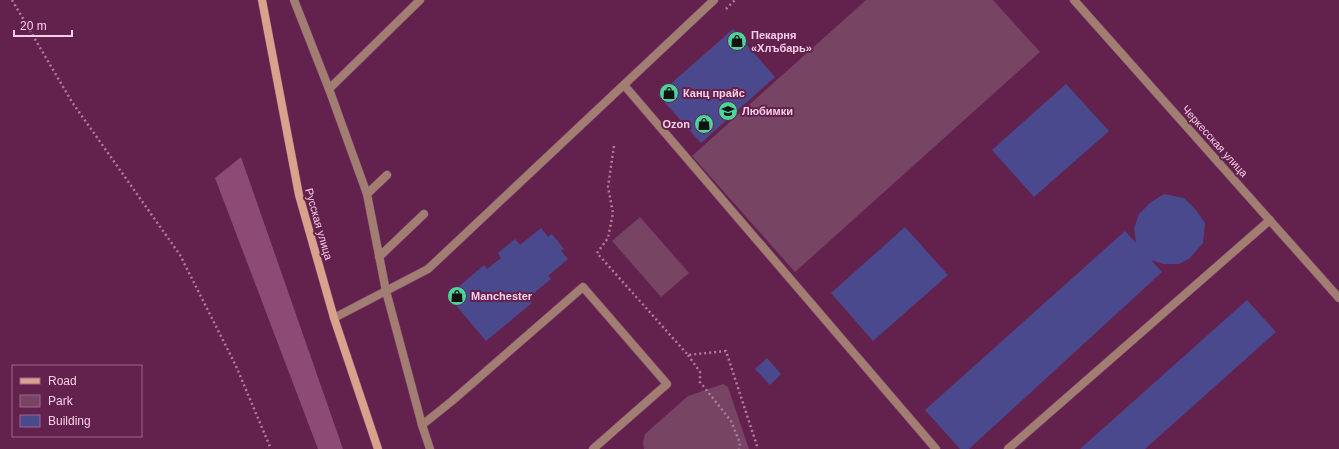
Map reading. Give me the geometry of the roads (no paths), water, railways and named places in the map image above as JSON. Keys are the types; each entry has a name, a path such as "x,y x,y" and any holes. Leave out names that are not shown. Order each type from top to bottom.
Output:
{"street":[{"name":"Русская улица","path":"262,0 299,195 334,318 378,449"},
{"path":"294,0 329,89 367,194 386,291 422,425 430,449"},
{"path":"329,89 420,0"},
{"path":"334,318 428,269 714,0"},
{"name":"Черкесская улица","path":"1074,0 1339,298"},
{"path":"624,84 936,449"},
{"path":"367,194 387,175"},
{"path":"379,257 424,214"},
{"path":"1008,449 1270,220"},
{"path":"422,425 452,401 583,287 668,384 592,449"}],"place":[{"name":"Пекарня «Хлъбарь»","path":"737,41"},
{"name":"Канц прайс","path":"669,93"},
{"name":"Любимки","path":"728,111"},
{"name":"Ozon","path":"704,124"},
{"name":"Manchester","path":"457,296"}]}
